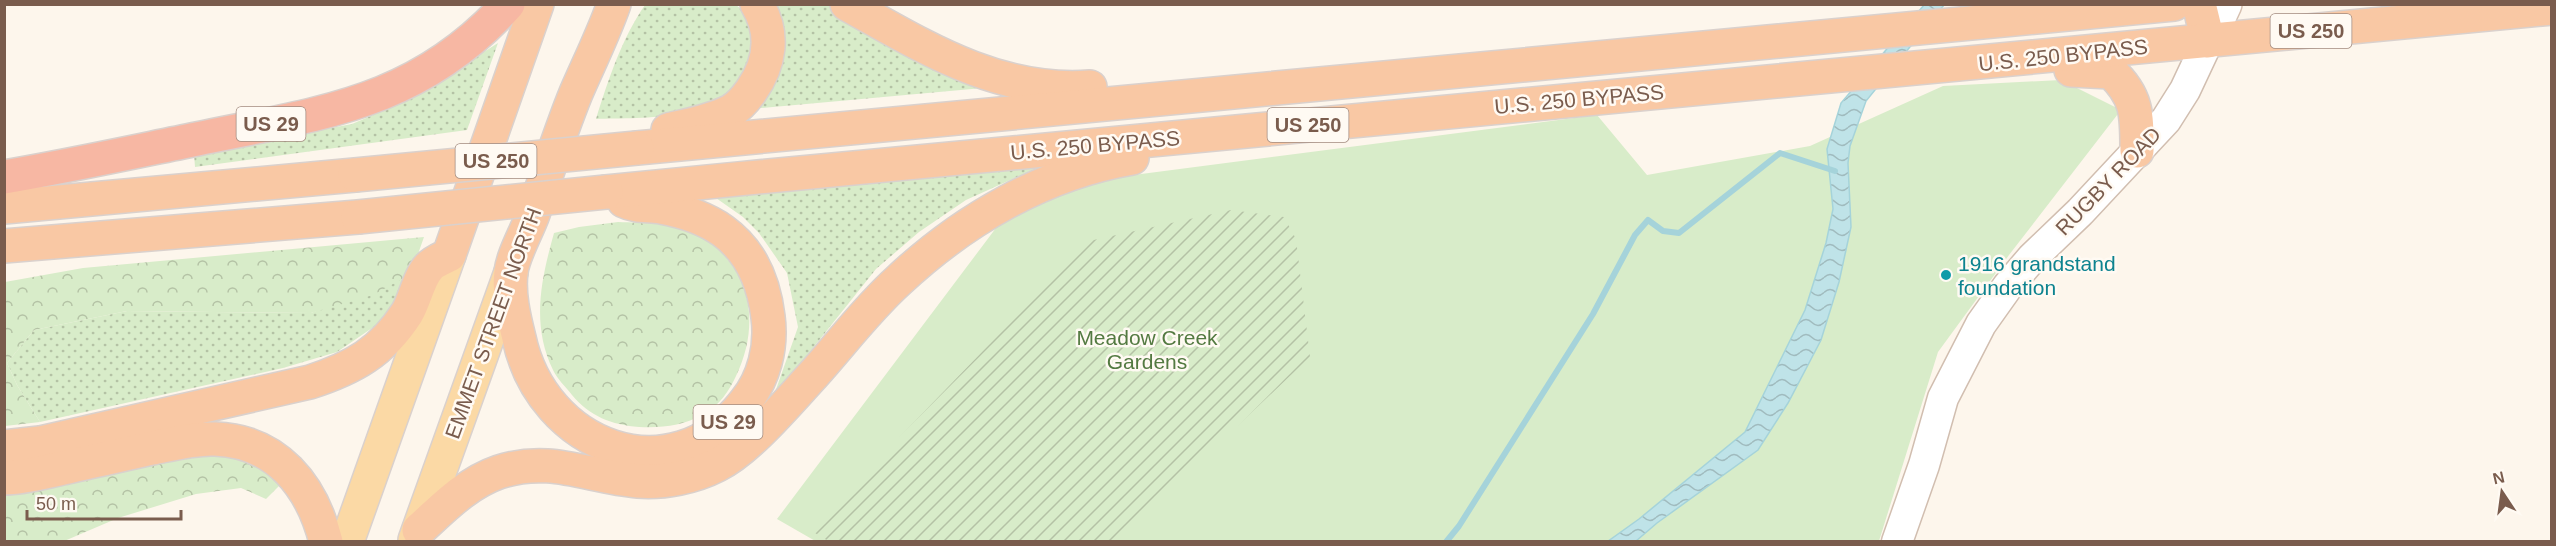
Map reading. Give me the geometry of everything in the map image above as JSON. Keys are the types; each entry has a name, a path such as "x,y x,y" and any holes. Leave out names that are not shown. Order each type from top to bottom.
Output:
{"highway":[{"name":"US 29","path":"4,177 286,121 334,110 378,96 417,78 447,60 485,30 508,4"},
{"path":"4,447 40,443 310,382 344,371 365,359 382,344 407,313 429,267 449,255 537,4"},
{"name":"EMMET STREET NORTH","path":"511,272 576,94 614,4"},
{"path":"637,148 667,130 701,123 733,110 748,95 764,68 769,49 769,33 764,15 757,4"},
{"path":"847,4 938,55 982,74 1022,84 1068,89 1235,78 1355,82"},
{"name":"U.S. 250 BYPASS","path":"637,148 2174,4"},
{"path":"2199,4 2208,41"},
{"name":"U.S. 250 BYPASS","path":"4,246 357,217 1621,94 2011,61 2552,8"},
{"path":"2011,61 2039,70 2092,69 2111,72 2123,83 2134,101 2137,118 2137,150"},
{"path":"417,536 451,500 480,481 499,472 524,466 571,467 638,481 669,480 718,465 737,452 788,402 897,282 950,236 985,213 1051,180 1110,162 1187,151 1220,133"},
{"name":"US 250","path":"4,207 637,148"},
{"name":"US 29","path":"511,272 513,312 530,374 541,393 564,420 593,439 615,447 650,454 672,451 694,444 717,432 752,394 763,370 769,345 769,324 766,298 758,273 738,243 701,218 667,208 632,205 606,192"},
{"path":"4,265 64,257 98,239"},
{"path":"4,478 171,444 212,438 230,440 252,446 276,459 297,478 310,496 327,542"}],"main road":[{"path":"2208,41 2225,4"},
{"path":"347,542 449,255"},
{"name":"EMMET STREET NORTH","path":"417,536 511,272"}],"street":[{"name":"RUGBY ROAD","path":"1897,542 1924,465 1943,398 1981,324 2008,286 2032,258 2080,212 2166,120 2185,90 2208,41"}],"green space":[{"path":"645,5 736,5 746,14 753,31 752,63 735,88 719,100 701,109 659,117 596,119 622,46"},
{"path":"773,5 828,5 983,88 751,109"},
{"path":"498,43 467,130 195,167 194,154 352,124 406,101"},
{"path":"2061,80 2121,110 2009,255 1938,352 1879,541 817,542 777,519 1005,216 1072,183 1597,115 1647,175 1810,146 1943,86"},
{"path":"1039,167 966,200 919,232 876,269 773,398 798,327 787,273 759,233 743,217 716,198"},
{"name":"Meadow Creek Gardens","path":"1231,210 1284,217 1296,239 1310,357 1116,541 830,542 810,530 1089,241"},
{"path":"618,222 667,225 694,233 713,245 728,260 739,277 746,295 749,315 748,335 744,356 736,376 719,403 704,414 680,424 639,427 610,422 594,414 586,409 559,380 546,353 540,319 540,302 545,268 554,233"},
{"path":"424,237 411,274 373,295 311,313 127,311 34,330 7,363 17,385 40,422 5,426 5,282 83,268"},
{"path":"411,274 403,295 378,324 337,352 283,368 40,422 17,385 7,363 34,330 127,311 311,313"},
{"path":"244,452 282,483 266,499 241,488 196,494 118,518 62,542 5,541 4,489 179,453"}],"water":[{"path":"1924,5 1944,5 1866,101 1850,146 1848,163 1851,227 1839,282 1821,340 1788,403 1758,450 1657,523 1636,541 1607,542 1639,519 1745,432 1805,310 1826,243 1833,209 1827,149 1841,103"}],"waterway":[{"path":"1446,542 1459,526 1593,314 1635,235 1648,220 1663,231 1679,233 1780,153 1835,171"}],"place":[{"name":"1916 grandstand foundation","path":"1946,275"}]}
